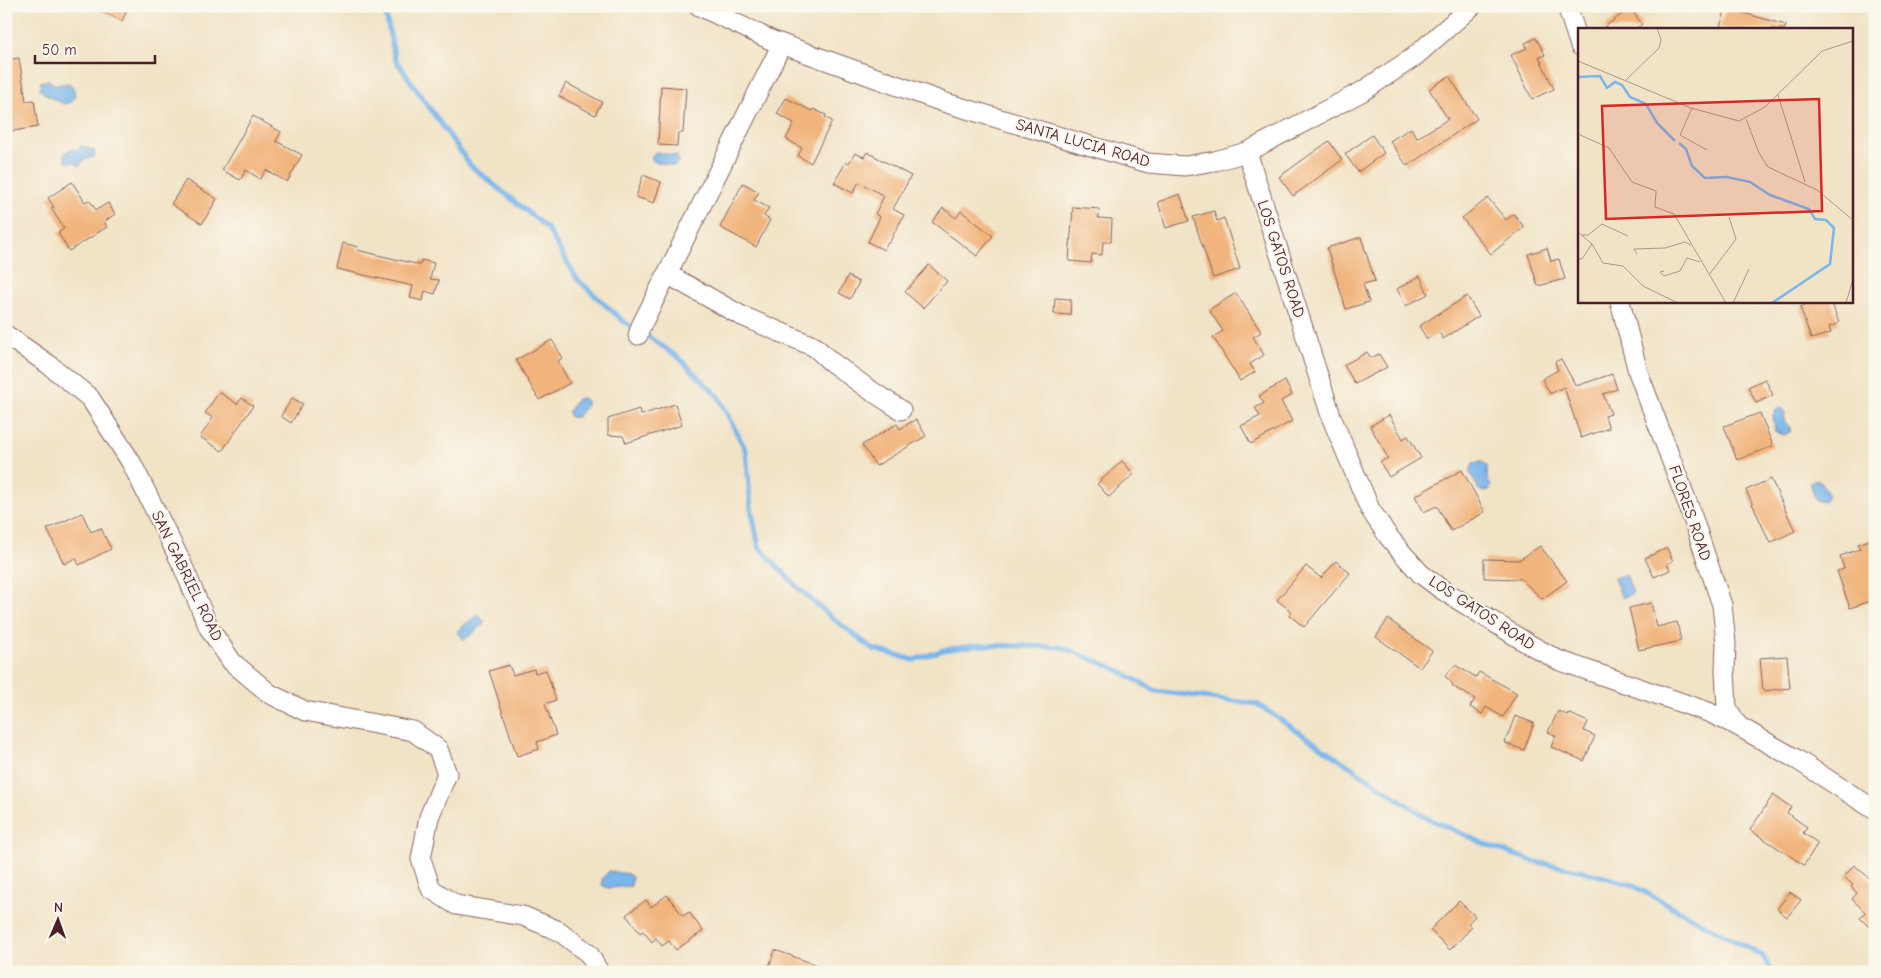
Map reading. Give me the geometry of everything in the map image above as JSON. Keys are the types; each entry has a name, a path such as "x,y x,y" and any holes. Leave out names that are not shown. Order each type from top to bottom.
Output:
{"street":[{"name":"SANTA LUCIA ROAD","path":"699,6 782,44 943,102 1148,163 1185,166 1215,161 1247,152 1384,78 1414,57 1472,6"},
{"path":"1567,6 1578,40"},
{"path":"638,335 782,44"},
{"name":"LOS GATOS ROAD","path":"1247,152 1332,419 1370,509 1388,536 1421,574 1448,594 1558,660 1708,712 1738,726 1796,759 1875,810"},
{"path":"668,274 740,315 815,347 830,361 901,410"},
{"name":"FLORES ROAD","path":"1620,302 1638,372 1689,507 1722,604 1726,643 1727,708 1738,726"},
{"name":"SAN GABRIEL ROAD","path":"6,335 48,364 90,398 131,462 181,562 209,628 232,662 270,694 305,711 413,731 438,749 447,774 429,817 421,859 431,889 456,905 523,916 559,931 589,954 598,972"}],"water":[{"path":"48,80 56,85 69,83 74,91 73,101 64,104 45,94 40,89 41,82"},
{"path":"81,146 94,150 94,157 86,159 79,166 74,162 65,160 65,153 69,150 78,150"},
{"path":"655,152 677,156 678,161 675,166 653,161 651,158"},
{"path":"583,398 586,400 586,406 577,417 570,417 568,412 577,399"},
{"path":"1781,408 1785,411 1784,421 1791,427 1790,432 1784,435 1775,432 1773,415 1777,409"},
{"path":"1482,462 1487,466 1487,478 1491,486 1489,490 1484,492 1479,490 1470,472 1473,463"},
{"path":"1813,480 1819,480 1828,494 1824,502 1816,500 1810,483"},
{"path":"1626,574 1633,593 1622,598 1614,578"},
{"path":"478,614 485,623 464,640 457,631"},
{"path":"609,871 628,874 632,877 631,886 608,888 602,885 602,879"}],"building":[{"path":"92,6 129,6 122,21"},
{"path":"1630,8 1642,24 1637,28 1603,28"},
{"path":"1726,8 1786,25 1785,28 1720,27"},
{"path":"1536,38 1545,55 1539,57 1554,89 1532,99 1511,55 1527,48 1525,43"},
{"path":"19,58 26,101 34,100 38,127 6,132 6,60"},
{"path":"1449,76 1477,119 1407,166 1390,141 1411,128 1417,138 1448,119 1429,89"},
{"path":"566,83 602,102 595,115 559,96"},
{"path":"661,86 686,88 683,133 678,133 677,146 658,145"},
{"path":"786,98 812,111 813,109 826,115 825,117 832,121 811,163 798,156 802,148 786,139 794,123 777,114"},
{"path":"253,116 281,132 276,141 302,155 287,182 266,170 260,179 246,170 240,180 222,170"},
{"path":"1372,135 1384,153 1358,172 1345,154"},
{"path":"1329,141 1342,160 1293,196 1279,177"},
{"path":"867,152 911,176 893,209 904,215 884,250 868,242 880,217 875,214 884,196 859,182 853,193 834,183 846,162 849,163 855,153 864,157"},
{"path":"643,175 661,182 654,203 636,197"},
{"path":"186,180 217,199 202,224 171,204"},
{"path":"72,182 85,202 89,200 96,210 108,203 115,214 104,222 107,227 69,251 58,233 64,229 51,208 54,207 48,198"},
{"path":"743,183 759,192 754,200 769,208 764,216 770,220 756,247 720,227"},
{"path":"1180,194 1189,221 1166,228 1158,202"},
{"path":"1488,198 1506,220 1514,214 1524,227 1491,254 1462,218"},
{"path":"1073,207 1099,209 1098,218 1112,219 1111,242 1103,242 1102,255 1092,254 1091,263 1069,261"},
{"path":"943,208 956,218 961,211 993,236 977,256 932,222"},
{"path":"1214,211 1217,221 1224,218 1240,269 1213,278 1193,217"},
{"path":"1361,237 1375,281 1363,284 1369,302 1346,309 1327,248"},
{"path":"343,243 358,247 357,250 420,265 421,260 434,263 430,279 439,280 435,294 425,291 423,301 410,298 413,286 337,269"},
{"path":"1547,248 1551,261 1559,259 1565,279 1538,286 1528,254"},
{"path":"929,265 947,281 923,308 905,292"},
{"path":"848,276 859,282 850,299 839,293"},
{"path":"1420,276 1428,294 1406,306 1397,289"},
{"path":"1236,293 1261,332 1253,337 1264,355 1250,364 1255,372 1240,381 1213,337 1223,331 1209,310"},
{"path":"1467,296 1479,316 1443,339 1439,332 1427,339 1419,326"},
{"path":"1055,298 1071,299 1070,315 1054,314"},
{"path":"1815,302 1831,302 1839,323 1829,327 1831,333 1811,339 1800,307"},
{"path":"552,340 563,358 558,361 570,383 539,400 516,360"},
{"path":"1367,352 1371,358 1379,354 1387,367 1355,384 1344,365"},
{"path":"1561,359 1576,386 1612,374 1617,389 1603,394 1611,414 1605,416 1609,428 1581,438 1564,387 1550,394 1542,379 1558,370 1555,362"},
{"path":"1765,379 1773,395 1756,403 1748,387"},
{"path":"1285,381 1292,395 1281,401 1292,421 1251,444 1241,426 1260,416 1255,408 1264,403 1259,396"},
{"path":"219,392 237,404 242,398 253,406 222,451 200,437 213,418 205,413"},
{"path":"292,398 303,404 291,423 281,416"},
{"path":"675,404 682,425 626,443 623,436 608,435 608,419 639,409 641,415"},
{"path":"1760,413 1773,446 1737,460 1724,426"},
{"path":"1389,415 1403,439 1408,436 1421,458 1389,477 1380,462 1388,458 1370,426"},
{"path":"916,419 926,436 876,466 862,445 897,424 900,429"},
{"path":"1122,461 1134,474 1109,497 1097,484"},
{"path":"1462,470 1485,512 1451,531 1437,506 1424,512 1415,496"},
{"path":"1771,479 1795,531 1770,543 1746,490"},
{"path":"82,513 91,532 101,528 111,549 79,565 76,558 64,564 47,529"},
{"path":"1875,538 1875,599 1850,608 1837,571 1844,569 1840,556 1860,549 1858,544"},
{"path":"1540,546 1567,581 1542,599 1521,579 1484,578 1484,559 1519,560"},
{"path":"1667,548 1673,561 1667,564 1670,570 1654,577 1645,558"},
{"path":"1336,561 1350,573 1304,627 1289,615 1292,612 1277,600 1306,566 1321,578"},
{"path":"1651,603 1657,627 1677,622 1681,641 1639,650 1629,608"},
{"path":"1388,619 1432,651 1420,668 1376,637"},
{"path":"1787,656 1790,688 1763,691 1760,658"},
{"path":"509,665 513,675 534,669 535,673 546,670 556,700 545,704 556,735 537,742 539,749 517,756 489,671"},
{"path":"1455,665 1476,677 1479,672 1517,693 1503,717 1486,707 1482,714 1470,707 1475,699 1452,686 1453,684 1445,676"},
{"path":"1558,711 1567,715 1568,713 1588,722 1584,731 1595,736 1584,761 1551,747 1556,736 1548,732"},
{"path":"1515,716 1534,723 1524,750 1505,743"},
{"path":"1773,795 1791,807 1787,813 1807,827 1803,833 1818,843 1804,865 1750,830"},
{"path":"1854,865 1875,883 1875,933 1860,918 1865,912 1852,899 1857,893 1851,887 1853,885 1844,877"},
{"path":"1790,892 1801,900 1787,917 1777,909"},
{"path":"667,895 683,916 689,912 703,931 676,950 669,941 662,946 656,938 652,942 643,931 640,933 626,915 646,900 651,907"},
{"path":"1459,901 1475,916 1468,923 1472,927 1450,950 1430,930"},
{"path":"775,950 831,970 831,972 767,972"}],"waterway":[{"path":"384,6 395,59 470,165 547,228 577,279 623,321 635,329"},
{"path":"643,333 678,357 718,396 746,451 751,508 759,547 798,588 830,616 873,649 914,660 943,650 979,645 1062,647 1114,668 1156,691 1257,704 1427,818 1492,847 1536,862 1579,870 1630,884 1763,956 1771,972"}]}
